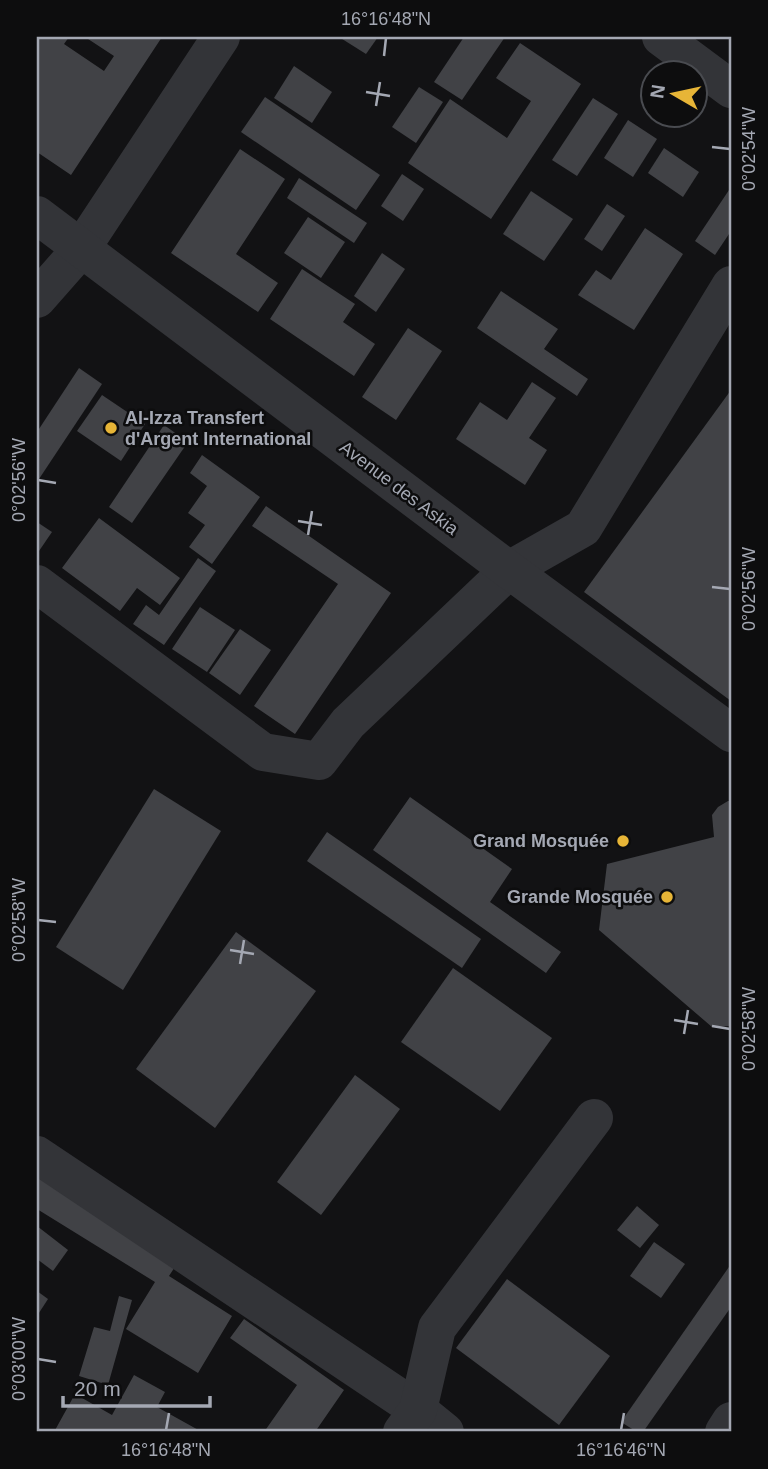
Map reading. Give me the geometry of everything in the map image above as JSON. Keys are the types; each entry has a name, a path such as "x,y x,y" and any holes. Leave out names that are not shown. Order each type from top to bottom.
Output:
{"street":[{"path":"37,299 81,249 221,37"},
{"path":"660,37 731,89"},
{"name":"Avenue des Askia","path":"37,215 509,570 731,733"},
{"path":"37,584 263,752 319,761 348,723 509,570 583,528 731,285"},
{"path":"37,1155 422,1425 437,1328 594,1118"},
{"path":"724,1432 731,1421"}],"building":[{"path":"37,37 69,37 64,44 104,71 114,56 85,37 162,37 71,175 37,152"},
{"path":"339,37 378,37 366,54"},
{"path":"464,37 505,37 462,100 434,82"},
{"path":"520,43 581,84 491,219 408,163 450,99 507,138 531,101 496,78"},
{"path":"294,66 332,92 312,123 274,98"},
{"path":"419,87 443,102 416,143 392,127"},
{"path":"265,97 380,175 356,210 241,132"},
{"path":"593,98 618,114 577,176 552,160"},
{"path":"628,120 638,127 638,130 643,130 657,139 633,177 604,158"},
{"path":"664,148 699,172 683,197 648,173"},
{"path":"240,149 285,179 236,254 278,283 258,312 171,253"},
{"path":"402,174 424,189 403,221 381,206"},
{"path":"299,178 367,223 354,243 287,198"},
{"path":"731,187 731,231 715,255 695,241"},
{"path":"531,191 573,219 544,261 503,234"},
{"path":"607,204 625,216 602,251 584,239"},
{"path":"308,217 345,242 321,278 284,253"},
{"path":"645,228 683,254 634,330 578,295 596,270 611,280"},
{"path":"382,253 405,269 376,312 354,296"},
{"path":"302,269 355,304 343,322 375,344 354,376 270,319"},
{"path":"501,291 558,329 544,349 588,379 577,396 477,328"},
{"path":"408,328 442,351 396,420 362,397"},
{"path":"79,368 102,384 37,482 37,432"},
{"path":"532,382 556,398 529,438 547,450 525,485 456,439 480,402 507,420"},
{"path":"731,390 731,701 584,592"},
{"name":"Al-Izza Transfert d'Argent International","path":"102,395 145,424 121,461 77,431"},
{"path":"164,425 188,442 132,523 109,507"},
{"path":"202,455 260,497 212,564 189,547 205,525 188,513 207,486 190,473"},
{"path":"266,506 391,593 295,734 254,706 338,584 252,526"},
{"path":"99,518 180,578 160,605 137,588 120,611 62,568"},
{"path":"37,522 52,532 39,551 37,550"},
{"path":"198,558 216,571 164,645 133,624 146,605 159,615"},
{"path":"200,607 235,630 207,672 172,649"},
{"path":"240,629 271,650 240,695 209,673"},
{"path":"154,789 221,831 123,990 56,947"},
{"path":"410,797 512,869 490,902 561,952 546,973 373,850"},
{"name":"Grande Mosquée","path":"731,801 731,1026 712,1027 599,930 607,864 714,837 712,815"},
{"path":"327,832 481,939 462,968 307,861"},
{"path":"236,932 316,991 215,1128 136,1069"},
{"path":"453,968 552,1038 500,1111 401,1042"},
{"path":"355,1075 400,1109 321,1215 277,1182"},
{"path":"37,1171 180,1259 169,1276 232,1316 198,1373 126,1329 155,1282 37,1209"},
{"path":"637,1206 659,1225 640,1248 617,1230"},
{"path":"37,1226 68,1250 53,1271 37,1259"},
{"path":"654,1242 685,1264 661,1298 630,1276"},
{"path":"731,1264 731,1307 643,1432 637,1432 621,1422"},
{"path":"507,1279 610,1356 559,1425 456,1348"},
{"path":"37,1291 48,1299 37,1316"},
{"path":"119,1296 132,1300 108,1385 79,1376 94,1327 110,1331"},
{"path":"244,1319 344,1390 315,1432 264,1432 297,1385 230,1338"},
{"path":"134,1375 165,1392 157,1407 202,1432 54,1432 75,1394 112,1415"}],"place":[{"name":"Al-Izza Transfert d'Argent International","path":"111,428"},
{"name":"Grand Mosquée","path":"623,841"},
{"name":"Grande Mosquée","path":"667,897"}]}
